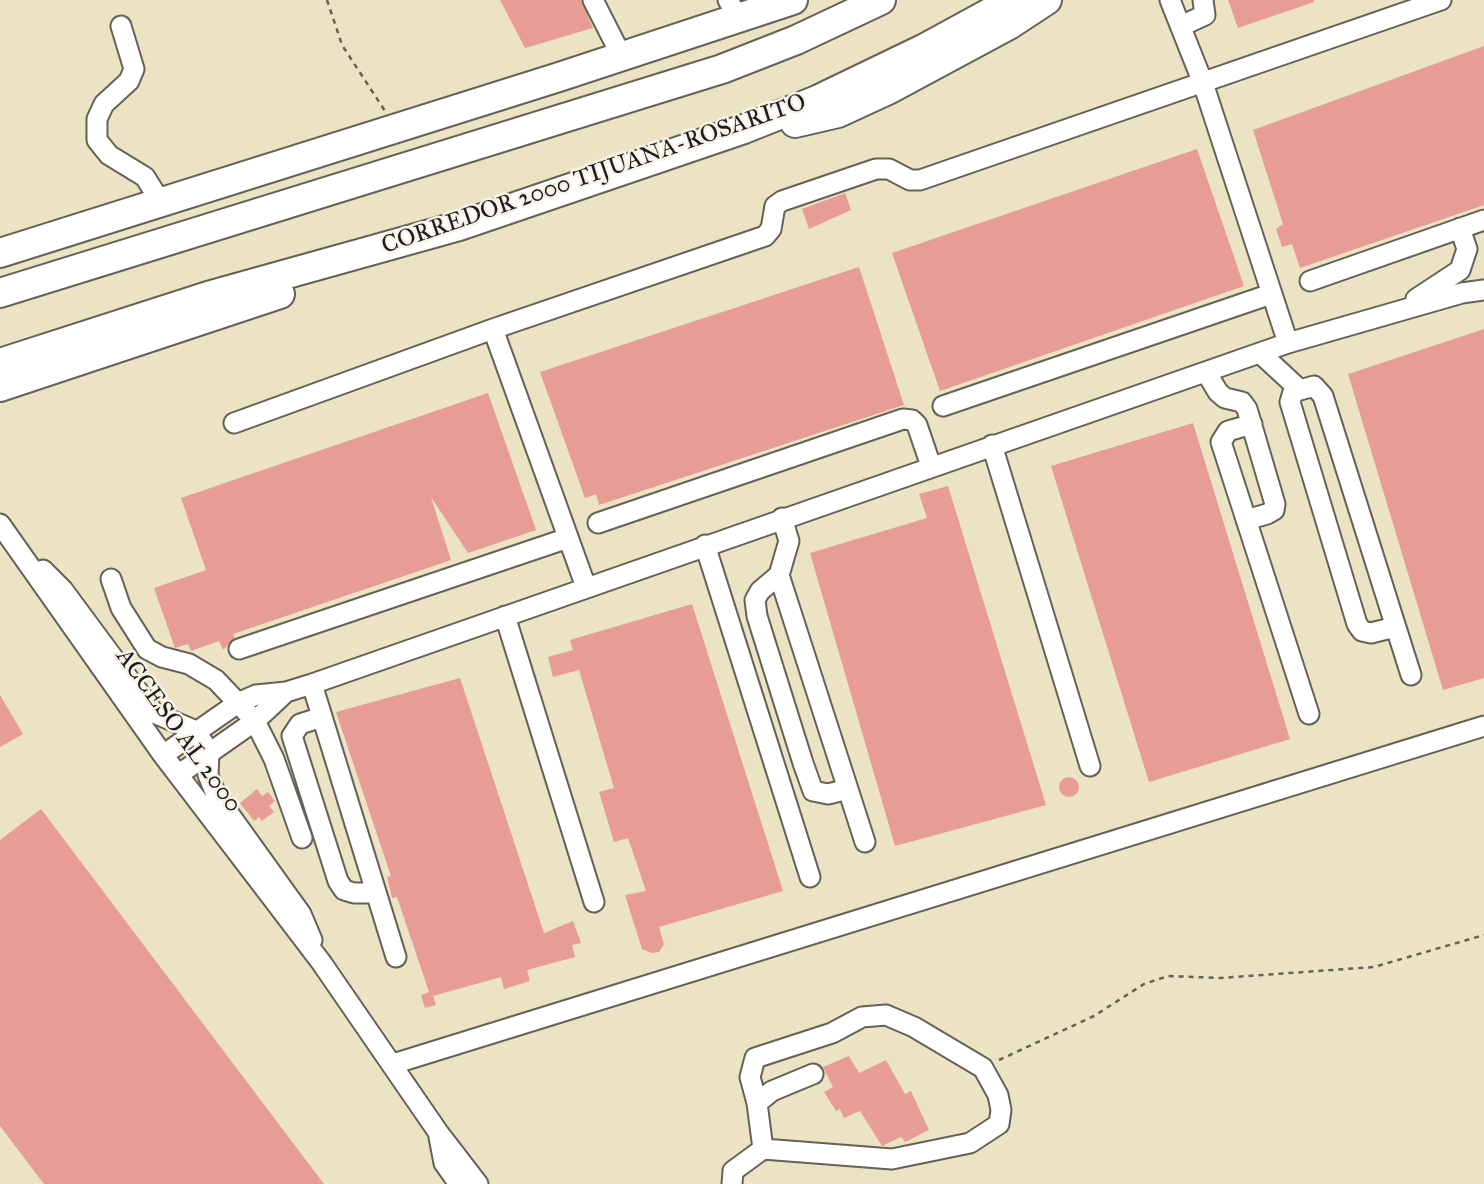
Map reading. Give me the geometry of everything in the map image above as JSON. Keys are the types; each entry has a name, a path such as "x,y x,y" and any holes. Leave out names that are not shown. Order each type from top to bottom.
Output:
{"highway":[{"path":"0,253 559,78 622,57 734,9 793,0"},
{"path":"0,293 504,139 722,69 796,40 881,0"},
{"name":"CORREDOR 2000 TIJUANA-ROSARITO","path":"0,363 208,296 459,226 757,124 817,100 925,48 1013,0"},
{"path":"757,124 797,122 838,113 925,70 1047,0"},
{"path":"504,139 527,109 559,78"},
{"path":"258,171 276,179 306,199"},
{"path":"0,387 262,300 459,226"}],"street":[{"path":"593,0 622,57"},
{"path":"1170,0 1203,83 1288,344"},
{"path":"1181,26 1205,15 1203,0"},
{"path":"234,424 493,330 765,236 771,229 775,206 782,201 877,169 889,169 910,180 920,180 1441,0"},
{"path":"121,26 135,69 129,81 104,104 97,119 97,140 109,155 145,177 160,201"},
{"path":"1310,281 1484,220"},
{"path":"1395,312 1460,270 1467,249 1461,228"},
{"path":"163,755 238,703 256,695 286,692 312,684 1259,353 1395,312 1484,290"},
{"path":"943,406 1271,294"},
{"path":"493,330 586,587"},
{"path":"1259,353 1300,390"},
{"path":"1206,372 1218,392 1225,398 1242,402 1252,425 1275,504 1274,510 1268,514 1246,520"},
{"path":"1395,626 1371,633 1362,631 1357,624 1290,402 1290,395 1300,390 1314,386 1323,396 1411,675"},
{"path":"598,523 903,419 912,420 917,425 931,466"},
{"path":"1252,425 1228,431 1221,442 1309,715"},
{"path":"992,446 1090,765"},
{"path":"782,518 789,541 779,575 760,591 755,600 757,616 813,791 828,794 848,789"},
{"name":"ACCESO AL 2000","path":"1,525 63,590 154,713 195,732"},
{"name":"ACCESO AL 2000","path":"1,525 163,755 321,962 394,1064 438,1132 478,1184"},
{"path":"239,649 568,538"},
{"path":"705,545 810,877"},
{"path":"779,575 864,842"},
{"path":"111,579 121,608 147,649 162,657 189,664 207,675 255,721 274,759 302,838"},
{"path":"505,616 594,902"},
{"path":"312,684 396,957"},
{"path":"178,775 255,721 286,692"},
{"path":"322,717 300,724 292,736 338,881 344,890 376,893"},
{"path":"394,1064 1484,726"},
{"path":"195,732 209,752"},
{"name":"ACCESO AL 2000","path":"209,752 208,775 217,797 301,914 321,962"},
{"path":"732,1184 733,1171 763,1149 892,1159 970,1143 999,1124 998,1095 983,1068 914,1027 886,1015 862,1017 832,1033 755,1058 750,1077 757,1102 763,1149"},
{"path":"757,1102 772,1091 813,1074"},
{"path":"438,1132 444,1163 459,1184"}],"path":[{"path":"327,0 342,44 397,128"},
{"path":"983,1068 1094,1016 1144,984 1168,976 1220,978 1374,967 1484,935"}],"building":[{"path":"500,0 581,0 593,28 525,48"},
{"path":"1228,0 1314,0 1314,2 1238,28"},
{"path":"1484,46 1484,205 1300,268 1292,244 1282,247 1276,229 1283,224 1253,130"},
{"path":"1197,149 1244,286 940,391 892,253"},
{"path":"845,193 851,210 809,229 802,209"},
{"path":"859,267 904,405 599,505 596,494 585,498 540,372"},
{"path":"1484,329 1484,678 1443,690 1348,374"},
{"path":"488,393 536,530 468,553 431,497 451,560 233,634 235,638 223,650 219,641 191,651 188,644 175,648 154,588 206,570 181,498"},
{"path":"1193,423 1290,739 1149,782 1051,466"},
{"path":"948,486 1046,805 895,846 810,553 927,518 919,494"},
{"path":"692,604 783,891 659,927 664,944 659,952 652,953 642,949 625,895 646,891 628,838 614,842 599,792 614,788 579,670 553,677 548,657 573,650 570,640"},
{"path":"460,678 544,933 573,921 581,943 572,945 575,957 527,970 530,981 504,989 501,977 433,996 436,1005 425,1008 421,995 429,992 397,897 392,898 387,877 391,876 336,712"},
{"path":"0,695 23,734 0,747"},
{"path":"1069,777 1076,780 1079,787 1076,794 1069,797 1062,794 1059,787 1062,780"},
{"path":"257,789 262,796 268,792 275,801 269,806 274,812 262,821 259,817 254,821 240,803"},
{"path":"41,809 324,1184 44,1184 0,1126 0,840"},
{"path":"849,1056 859,1073 886,1060 905,1094 911,1091 929,1130 905,1142 901,1137 882,1146 860,1111 844,1118 840,1109 836,1111 824,1092 833,1087 823,1067"}]}
